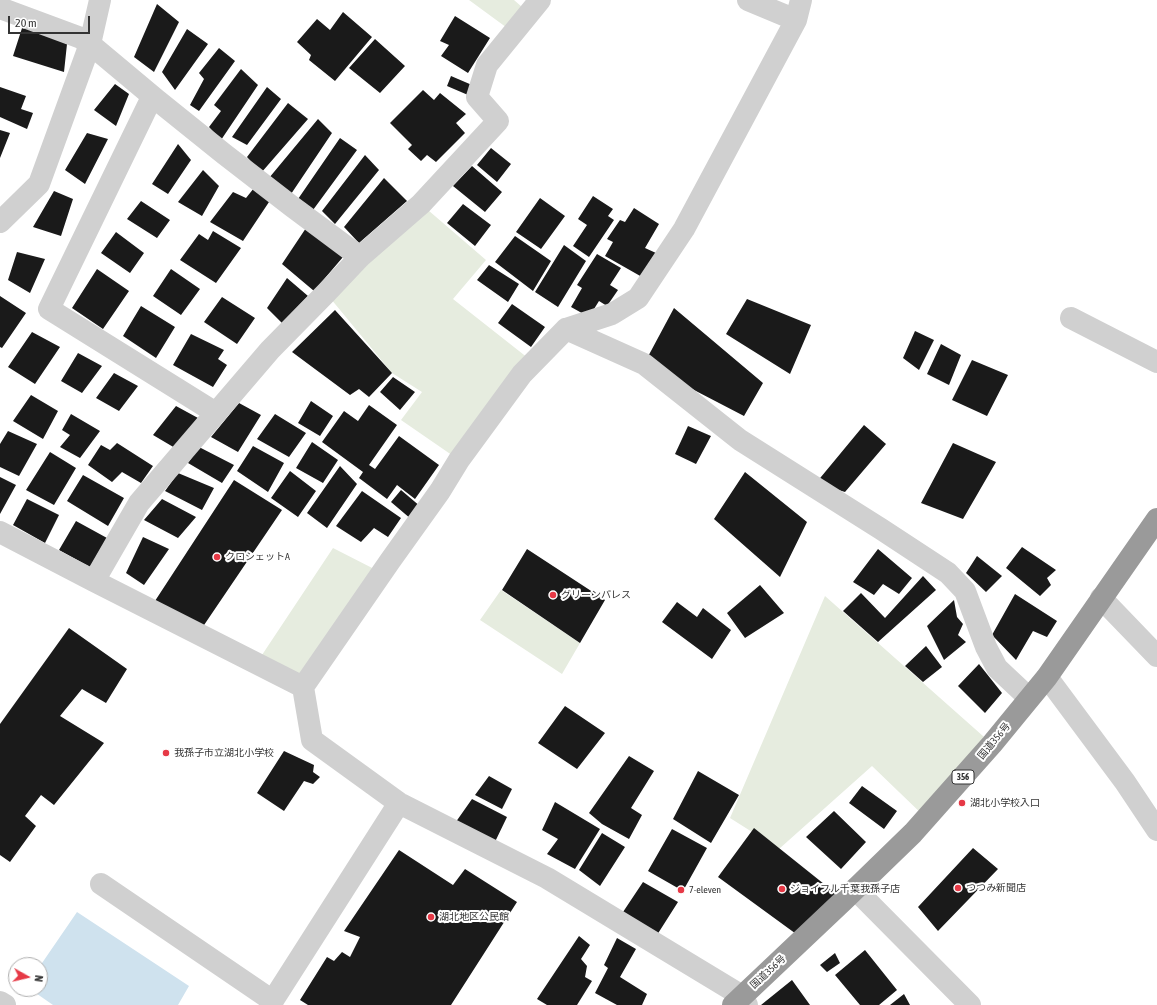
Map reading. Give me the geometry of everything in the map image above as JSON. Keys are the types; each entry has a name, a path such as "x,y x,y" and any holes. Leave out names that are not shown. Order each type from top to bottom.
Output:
{"highway":[{"name":"国道356号","path":"741,1002 913,833 992,744 1047,677 1101,598 1156,523"}],"street":[{"path":"0,222 39,184 90,44 100,0"},
{"path":"94,581 139,503 270,350 360,257 421,204 498,121 477,97 487,65 540,0"},
{"path":"741,1002 547,878 399,804 312,740 304,687 440,491 459,460 522,374 566,329 612,314 638,298 684,229 798,10 748,0"},
{"path":"0,8 81,38 90,44 152,97 285,202 360,257"},
{"path":"152,97 49,309 216,413"},
{"path":"1071,318 1157,362"},
{"path":"566,329 644,364 740,440 948,573 965,591 986,647 997,668 1029,698"},
{"path":"0,532 304,687"},
{"path":"1101,598 1157,656"},
{"path":"1047,677 1125,782 1157,830"},
{"path":"101,884 271,1003 399,804"},
{"path":"855,889 970,1005"},
{"path":"0,1002 5,1005"}],"shaded area":[{"path":"469,0 514,0 530,14 514,33"},
{"path":"421,204 486,260 453,299 533,362 459,460 401,420 422,392 392,373 326,293"},
{"path":"333,548 382,573 303,687 256,664"},
{"path":"501,590 580,643 562,674 480,620"},
{"path":"825,596 992,744 926,818 872,766 779,849 730,818"}],"water":[{"path":"77,912 189,986 178,1005 53,1005 42,997 48,997 48,957 46,957"}],"building":[{"path":"157,4 179,22 154,72 134,57"},
{"path":"343,12 372,37 335,81 309,60 311,55 297,42 317,19 330,30"},
{"path":"455,16 490,38 468,73 441,56 449,45 440,41"},
{"path":"23,25 67,44 64,72 13,56"},
{"path":"187,29 208,44 175,90 162,72"},
{"path":"375,39 405,66 380,93 349,68"},
{"path":"219,48 235,61 199,111 190,105 204,79 199,73"},
{"path":"241,69 258,85 221,140 209,127 221,111 214,105"},
{"path":"451,76 472,85 468,95 447,86"},
{"path":"115,84 129,94 116,126 94,110"},
{"path":"0,87 26,96 21,109 33,113 27,129 0,117"},
{"path":"267,87 281,99 247,145 232,137"},
{"path":"423,90 434,100 440,93 466,114 456,123 465,133 436,162 427,155 421,161 408,149 412,145 390,123"},
{"path":"288,103 308,119 261,173 247,157"},
{"path":"318,119 332,133 291,194 269,178"},
{"path":"0,130 10,133 0,158"},
{"path":"87,133 108,139 85,184 65,170"},
{"path":"340,138 357,150 313,210 298,199"},
{"path":"178,144 191,160 168,194 152,184"},
{"path":"491,148 511,164 497,182 477,165"},
{"path":"365,155 379,170 335,224 322,211"},
{"path":"472,166 502,192 485,212 453,186"},
{"path":"203,170 219,186 202,216 178,202"},
{"path":"384,178 407,201 359,243 344,227"},
{"path":"254,188 271,199 243,241 210,222 233,192 246,198"},
{"path":"54,191 73,199 61,236 33,227"},
{"path":"593,196 613,209 608,216 614,220 589,257 573,246 587,225 578,219"},
{"path":"540,198 565,216 541,249 516,232"},
{"path":"141,201 170,220 157,238 127,219"},
{"path":"463,204 491,225 475,246 447,223"},
{"path":"634,208 659,224 645,248 656,253 642,277 605,256 613,242 607,239 620,220 625,222"},
{"path":"306,228 343,257 314,291 282,264"},
{"path":"213,231 241,248 216,283 180,260 199,234 208,240"},
{"path":"116,232 144,253 130,273 101,253"},
{"path":"515,236 551,261 533,291 495,262"},
{"path":"564,245 586,261 558,307 535,292"},
{"path":"17,252 45,259 30,293 8,280"},
{"path":"597,254 621,268 610,285 618,290 607,306 599,301 589,317 571,307 582,288 577,285"},
{"path":"489,265 519,284 508,302 477,280"},
{"path":"97,269 129,291 103,329 72,308"},
{"path":"171,269 200,289 181,315 153,296"},
{"path":"287,278 308,296 282,323 267,308"},
{"path":"0,296 26,313 2,348 0,347"},
{"path":"222,297 255,318 237,344 204,322"},
{"path":"747,299 811,325 790,374 726,334"},
{"path":"512,304 545,327 531,347 498,323"},
{"path":"141,306 175,327 156,358 123,336"},
{"path":"674,308 763,383 744,416 644,364"},
{"path":"335,310 392,373 369,397 359,389 350,395 292,352"},
{"path":"915,331 934,340 919,370 903,358"},
{"path":"32,332 60,347 35,384 8,367"},
{"path":"191,334 224,350 218,359 227,365 213,387 173,365"},
{"path":"941,344 961,355 949,385 927,374"},
{"path":"78,353 102,366 82,393 61,381"},
{"path":"972,360 1008,375 987,416 952,400"},
{"path":"114,373 138,386 119,411 96,398"},
{"path":"393,377 415,392 400,410 380,392"},
{"path":"31,395 58,411 43,439 13,421"},
{"path":"311,401 333,416 320,436 298,423"},
{"path":"239,403 261,415 238,452 211,437"},
{"path":"369,405 397,425 369,465 375,469 399,436 439,465 415,499 397,485 387,499 359,478 363,472 322,442 344,411 358,421"},
{"path":"176,406 198,418 175,448 153,435"},
{"path":"71,414 100,431 80,458 60,447 70,435 62,430"},
{"path":"275,414 306,433 289,457 257,439"},
{"path":"864,425 886,444 845,492 816,483"},
{"path":"688,426 711,436 696,464 675,454"},
{"path":"8,431 37,444 19,476 0,467 0,444"},
{"path":"312,442 338,460 323,483 296,468"},
{"path":"117,443 153,466 141,483 122,472 112,482 88,465 101,445 110,450"},
{"path":"953,443 996,462 963,519 921,503"},
{"path":"253,446 284,463 268,492 237,471"},
{"path":"199,447 234,465 222,483 188,463"},
{"path":"50,452 76,468 54,505 26,490"},
{"path":"340,466 357,484 327,528 307,513"},
{"path":"290,471 316,491 298,517 271,498"},
{"path":"745,472 807,522 780,577 714,519"},
{"path":"178,473 214,488 202,510 165,491"},
{"path":"83,475 124,498 108,526 67,501"},
{"path":"0,477 16,485 0,514"},
{"name":"クロシェットA","path":"234,480 282,510 200,631 153,604"},
{"path":"401,490 421,507 411,519 391,502"},
{"path":"362,491 401,518 388,537 374,528 361,542 336,526"},
{"path":"27,499 59,515 45,543 13,525"},
{"path":"162,499 196,517 178,538 144,520"},
{"path":"76,521 107,538 90,567 59,550"},
{"path":"143,537 169,549 144,585 126,573"},
{"path":"1022,547 1056,570 1047,578 1051,585 1040,596 1006,568"},
{"name":"グリーンパレス","path":"527,549 605,600 580,643 502,590"},
{"path":"878,549 912,578 899,594 883,584 874,595 853,582"},
{"path":"977,556 1002,576 986,592 966,573"},
{"path":"923,576 936,590 878,642 843,611 861,593 885,618"},
{"path":"760,585 784,613 745,638 727,613"},
{"path":"1015,594 1057,621 1047,637 1033,631 1016,660 992,635"},
{"path":"954,600 957,617 963,624 958,635 966,642 944,660 927,626"},
{"path":"677,602 697,617 703,608 731,630 712,659 662,622"},
{"path":"69,628 127,669 106,703 82,689 60,716 104,743 54,805 41,795 25,816 36,826 10,862 0,855 0,724"},
{"path":"926,646 942,667 923,682 905,666"},
{"path":"979,664 1002,693 985,713 958,686"},
{"path":"565,706 605,733 577,769 538,743"},
{"path":"284,751 314,765 313,772 320,777 313,784 304,781 284,811 257,793"},
{"path":"629,756 654,771 631,808 642,815 629,839 602,824 589,813"},
{"path":"698,771 739,795 711,843 673,819"},
{"path":"489,776 512,789 502,809 475,795"},
{"path":"862,786 897,811 884,829 849,803"},
{"path":"472,799 507,817 493,846 453,826"},
{"path":"555,802 600,829 575,869 547,854 558,839 542,830"},
{"path":"834,811 866,842 841,869 806,837"},
{"name":"ジョイフル千葉我孫子店","path":"754,828 844,900 803,939 718,877"},
{"path":"672,829 707,848 683,891 648,871"},
{"path":"602,833 625,847 600,886 579,870"},
{"name":"つつみ新聞店","path":"973,848 998,869 938,931 918,907"},
{"name":"湖北地区公民館","path":"399,850 453,885 465,869 517,902 451,1005 308,1005 300,1000 327,957 334,961 342,952 350,957 360,937 344,931"},
{"path":"643,882 678,902 657,935 621,915"},
{"path":"579,936 590,945 581,959 587,966 585,977 592,981 577,1005 547,1005 537,999"},
{"path":"617,938 636,949 620,977 647,994 642,1005 617,1005 595,993 608,968 604,965"},
{"path":"865,950 897,990 879,1005 860,1005 835,975"},
{"path":"835,953 840,963 827,972 820,965"},
{"path":"792,980 810,1005 761,1005"},
{"path":"904,994 910,1005 890,1005"}],"place":[{"name":"クロシェットA","path":"217,557"},
{"name":"グリーンパレス","path":"553,595"},
{"name":"我孫子市立湖北小学校","path":"166,753"},
{"name":"湖北小学校入口","path":"962,803"},
{"name":"つつみ新聞店","path":"958,888"},
{"name":"ジョイフル千葉我孫子店","path":"782,889"},
{"name":"7-eleven","path":"681,890"},
{"name":"湖北地区公民館","path":"431,917"}]}
